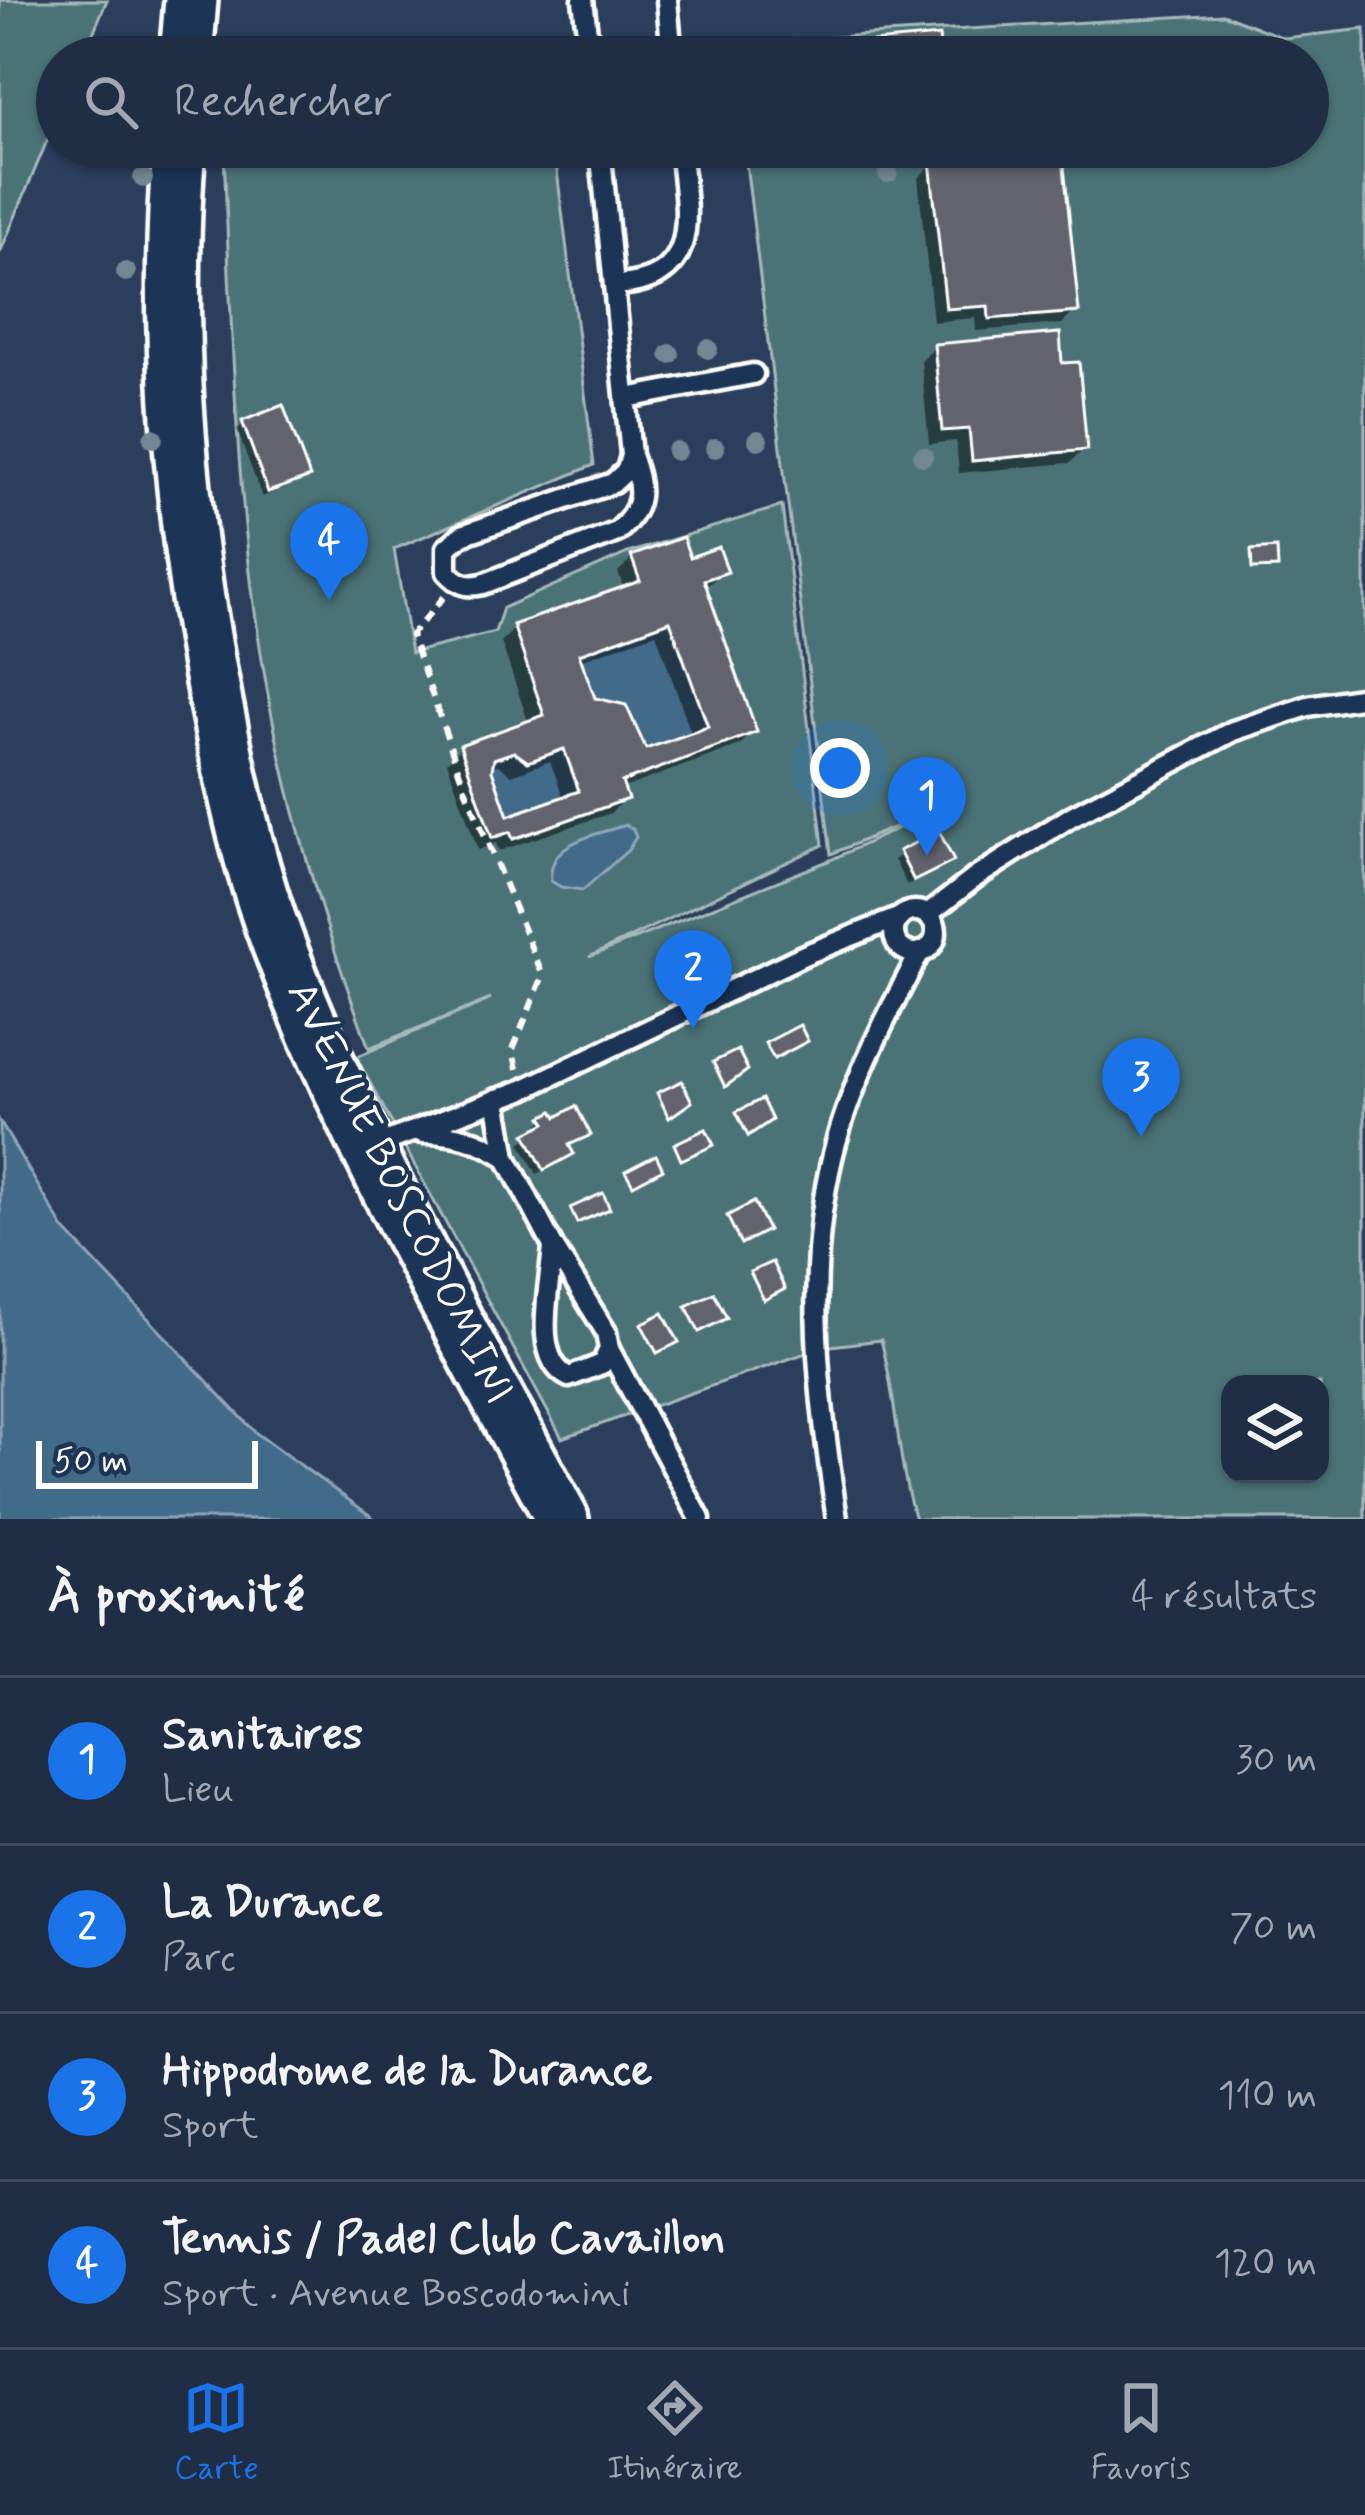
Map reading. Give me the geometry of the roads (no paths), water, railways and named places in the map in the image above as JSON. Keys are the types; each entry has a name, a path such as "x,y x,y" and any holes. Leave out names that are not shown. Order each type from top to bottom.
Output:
{"main road":[{"path":"188,36 191,0"},
{"name":"AVENUE BOSCODOMINI","path":"179,168 176,357 181,442 195,579 232,786 276,939 389,1140 562,1519"}],"lane":[{"path":"583,0 587,36"},
{"path":"667,1 670,36"},
{"path":"603,168 631,455 639,478 633,518 617,532 483,584 458,584 447,572 447,548 462,536 613,483 627,470 631,455"},
{"path":"617,285 658,278 679,258 687,225 682,168"},
{"path":"627,398 753,374"},
{"path":"927,915 976,877 1072,816 1233,731 1308,706 1365,697"},
{"path":"389,1140 522,1090 804,955 913,911 927,915"},
{"path":"837,1519 814,1327 822,1209 833,1152 850,1101 920,952 929,947 935,934 927,915"},
{"path":"901,916 894,928 896,941 905,950 920,952"},
{"path":"496,1100 506,1157 606,1332 609,1349 700,1519"},
{"path":"389,1140 452,1132 476,1138 506,1157"},
{"path":"553,1246 547,1354 556,1371 569,1377 602,1364 609,1349"}],"water":[{"path":"670,621 708,727 646,749 626,705 595,698 579,654"},
{"path":"564,749 579,791 508,816 492,770 494,759 514,752 528,762"},
{"path":"626,825 636,837 628,850 583,890 551,881 552,868 565,848"},
{"path":"0,1122 64,1229 256,1433 375,1519 0,1519"}],"place":[{"name":"Tennis / Padel Club Cavaillon","path":"329,601"},
{"name":"Sanitaires","path":"927,856"},
{"name":"La Durance","path":"693,1029"},
{"name":"Hippodrome de la Durance","path":"1141,1137"}]}
